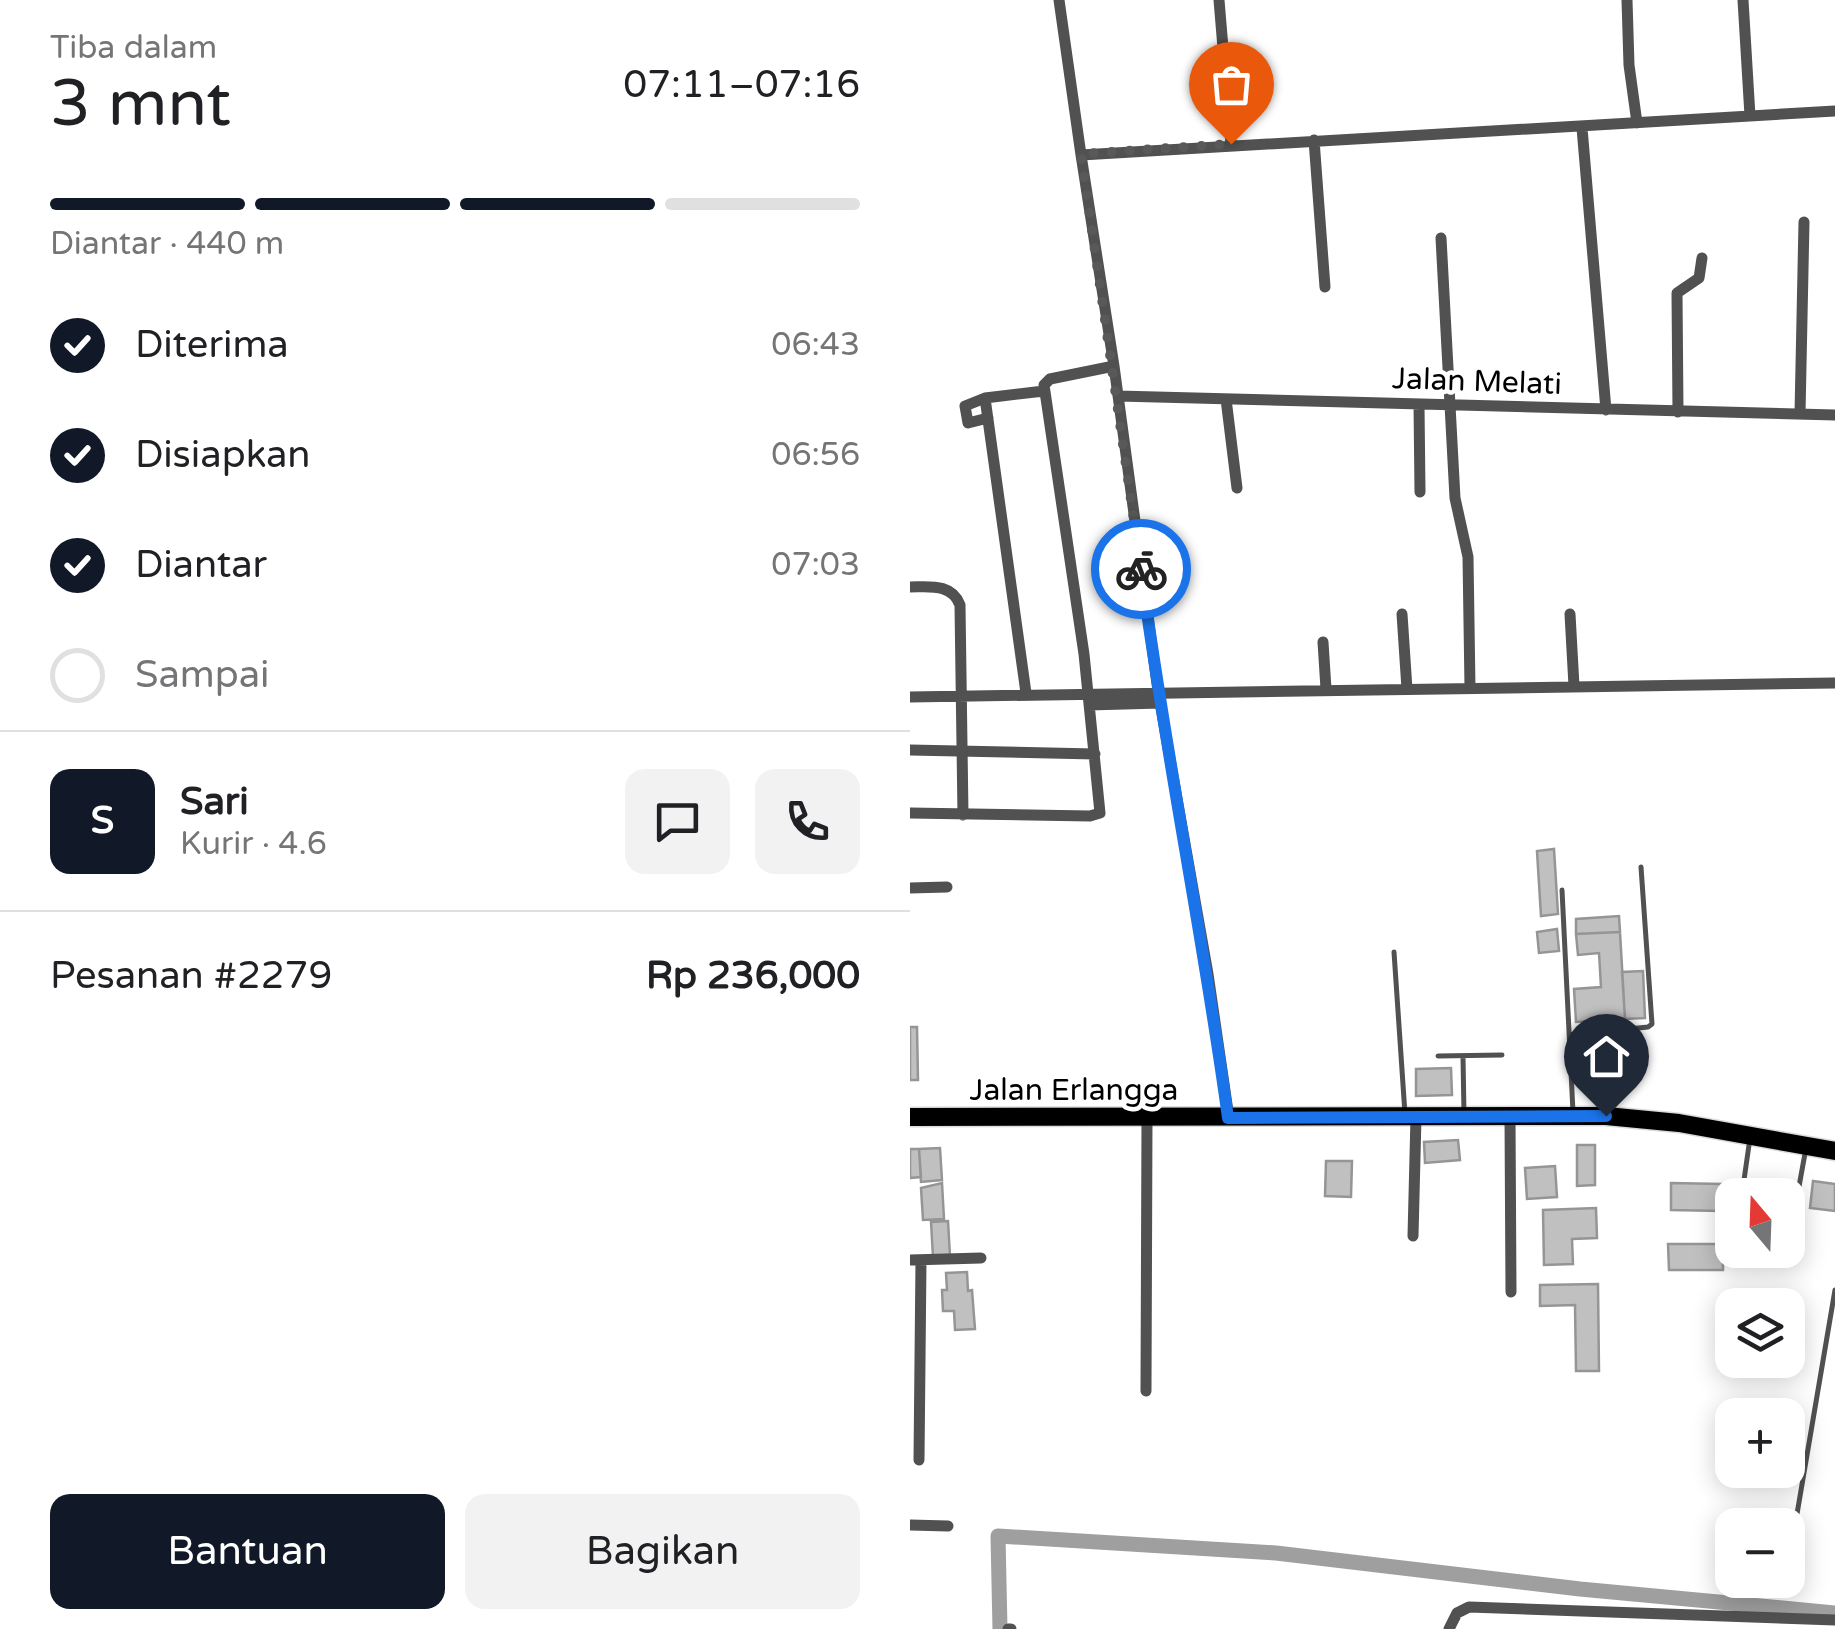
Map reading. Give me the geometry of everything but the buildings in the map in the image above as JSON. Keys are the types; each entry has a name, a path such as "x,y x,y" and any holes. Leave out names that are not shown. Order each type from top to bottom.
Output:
{"main road":[{"name":"Jalan Erlangga","path":"910,1118 1642,1117 1835,1151"}],"street":[{"path":"1059,0 1159,697 1208,974 1228,1118"},
{"path":"1220,0 1231,144"},
{"path":"1628,0 1629,65 1636,123"},
{"path":"1743,0 1750,116"},
{"path":"1081,154 1835,112"},
{"path":"1582,128 1606,410"},
{"path":"1314,140 1325,287"},
{"path":"1800,414 1804,222"},
{"path":"1441,238 1455,498 1468,557 1470,688"},
{"path":"1678,412 1677,293 1699,278 1702,258"},
{"path":"910,814 1096,816 1102,809 1044,392 1050,379 1114,366"},
{"path":"988,418 972,423 965,418 967,403 1044,392"},
{"name":"Jalan Melati","path":"1118,396 1835,414"},
{"path":"985,398 1026,693"},
{"path":"1226,400 1237,488"},
{"path":"1420,404 1420,492"},
{"path":"910,587 948,589 960,604 962,815"},
{"path":"1402,614 1408,689"},
{"path":"1570,614 1574,686"},
{"path":"1323,642 1326,690"},
{"path":"910,697 1026,693 1088,699 1326,690 1835,683"},
{"path":"910,750 1095,754"},
{"path":"910,888 947,887"},
{"path":"1146,1391 1147,1117"},
{"path":"1411,1117 1413,1236"},
{"path":"1510,1117 1511,1292"},
{"path":"919,1460 915,1260 981,1258"},
{"path":"910,1525 948,1526"},
{"path":"1449,1629 1457,1613 1469,1608 1835,1620"}],"lane":[{"path":"1570,1035 1652,1024 1641,867"},
{"path":"1562,890 1573,1116"},
{"path":"1394,952 1411,1117"},
{"path":"1438,1056 1502,1056"},
{"path":"1463,1057 1464,1117"},
{"path":"1744,1178 1750,1135"},
{"path":"1800,1178 1806,1145"},
{"path":"1798,1508 1835,1290"}],"waterway":[{"path":"1000,1629 998,1536 1276,1553 1580,1589 1835,1613"}],"way so far":[{"path":"1141,569 1081,154 1231,144"}],"route":[{"path":"1141,569 1228,1118 1606,1116"}]}
